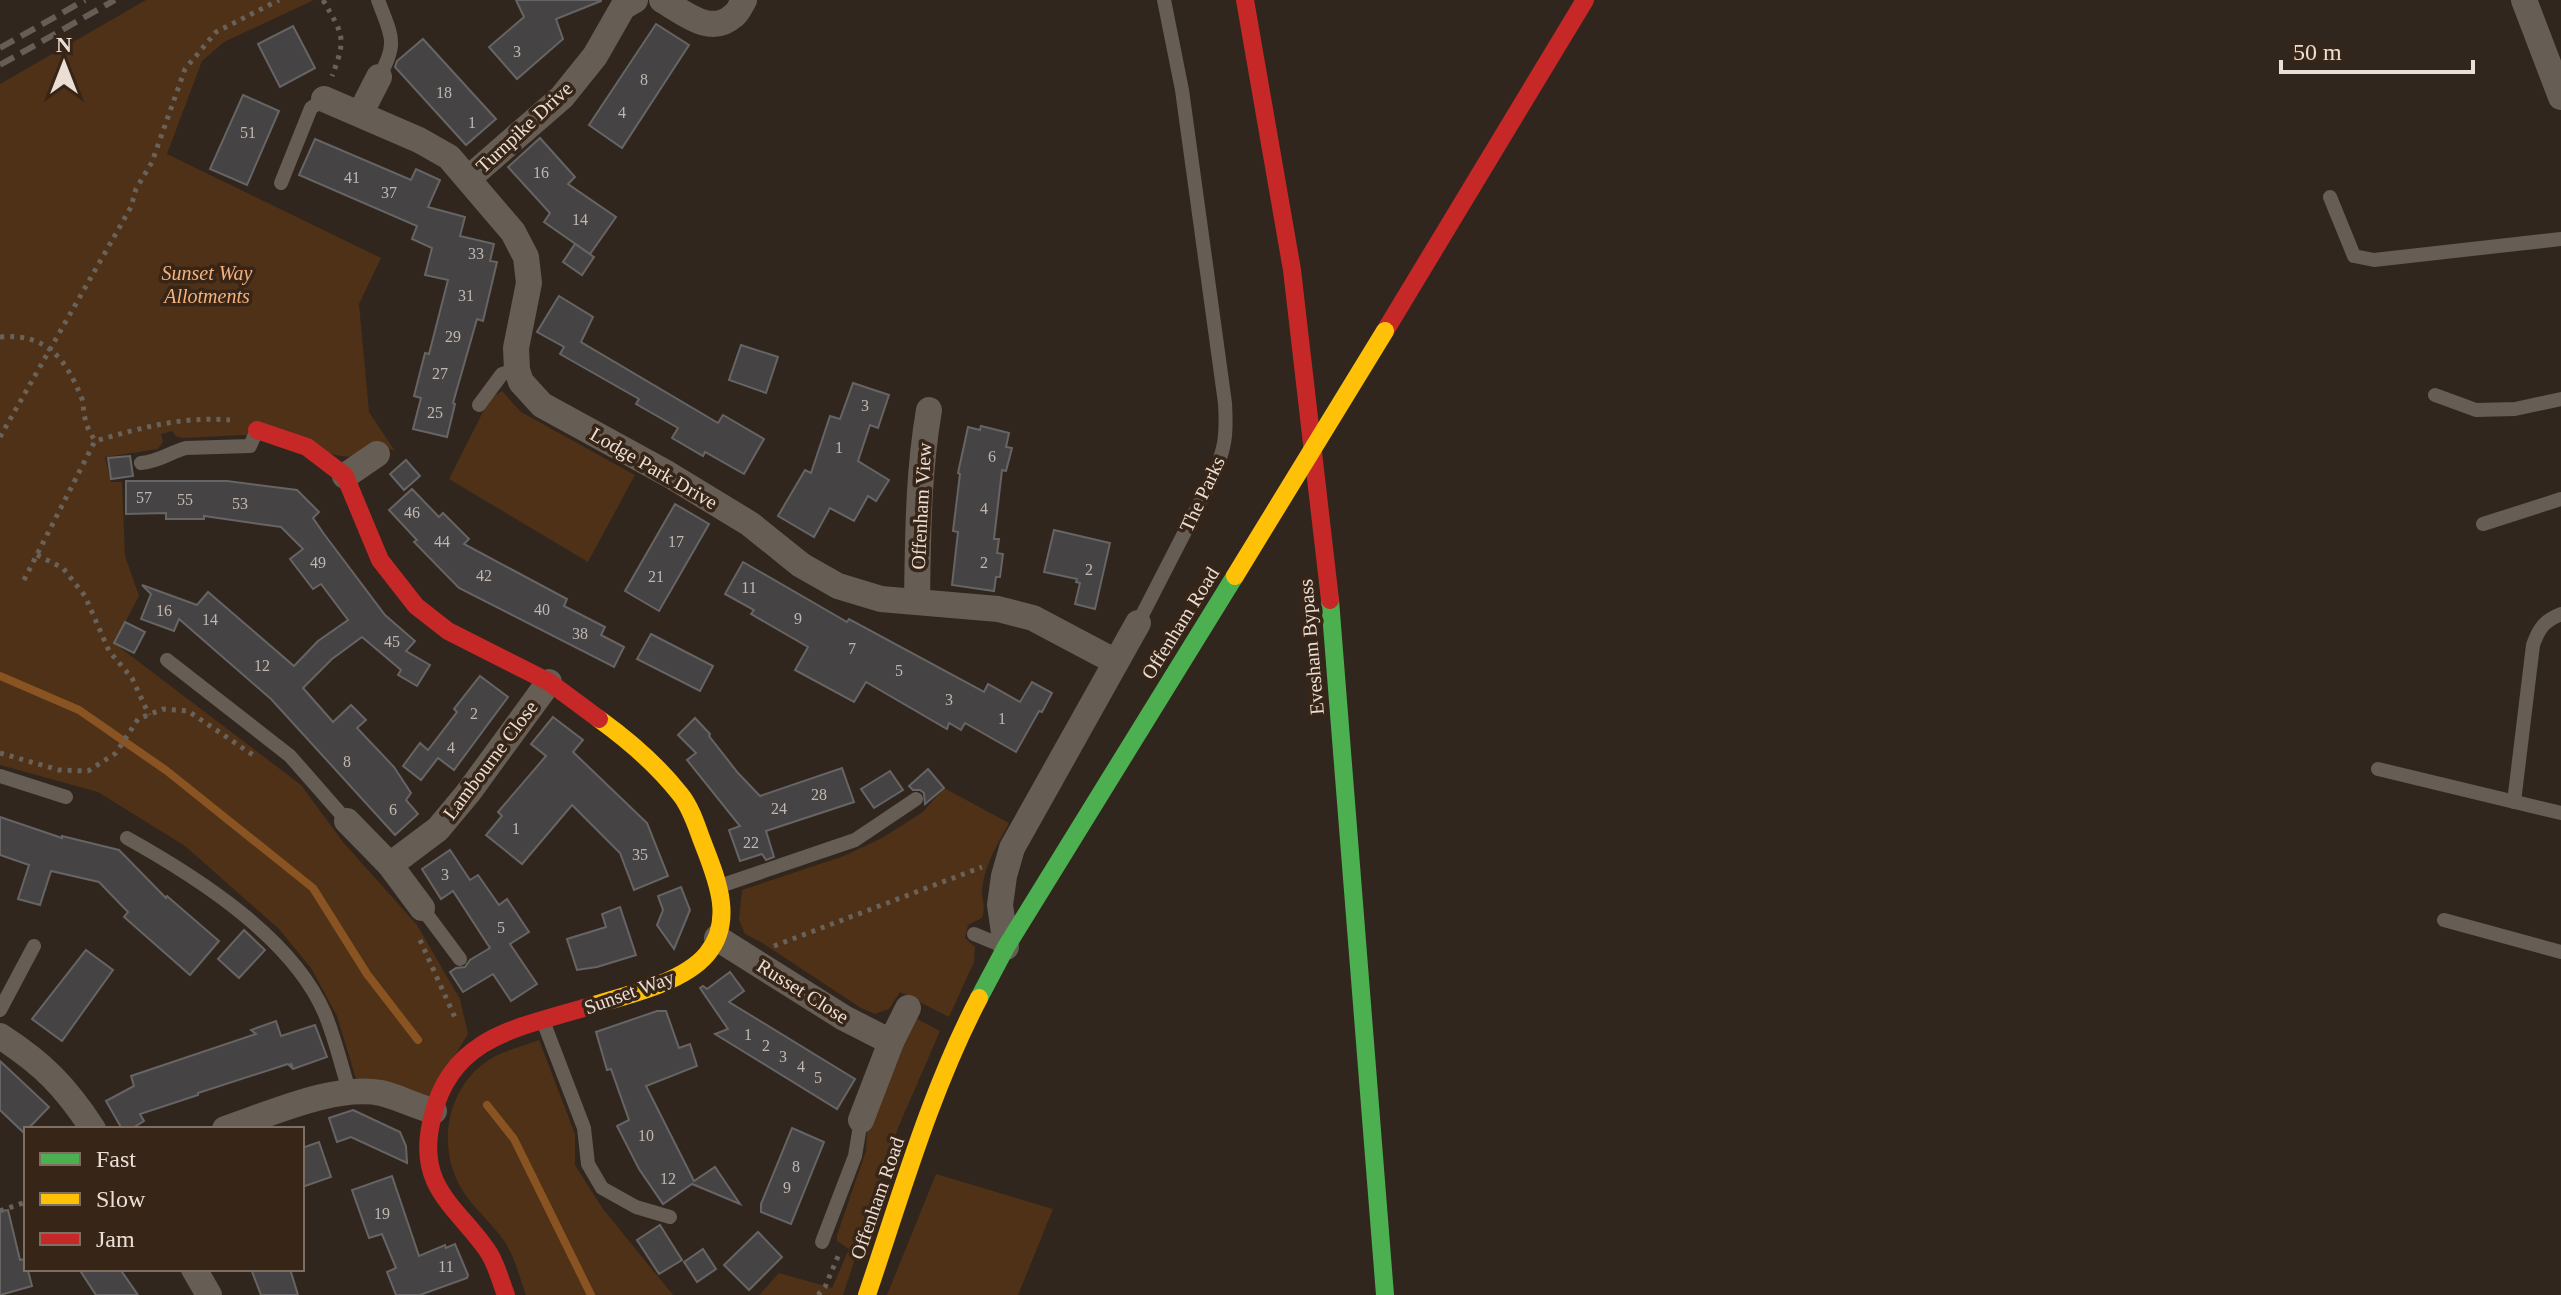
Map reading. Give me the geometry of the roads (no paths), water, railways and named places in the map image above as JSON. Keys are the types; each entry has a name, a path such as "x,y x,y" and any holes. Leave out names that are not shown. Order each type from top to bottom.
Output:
{"main road":[{"name":"Evesham Bypass","path":"1245,0 1292,270 1330,596 1385,1295"},
{"name":"Offenham Road","path":"867,1295 937,1091 960,1035 1006,947 1585,0"},
{"path":"257,430 307,447 345,476 380,560 416,606 448,631 549,682 613,729 682,796 720,887 722,919 717,938"},
{"name":"Sunset Way","path":"506,1295 489,1252 442,1194 434,1179 428,1157 428,1135 438,1094 466,1054 479,1045 503,1033 668,980 693,967 707,954 717,938"}],"street":[{"name":"Turnpike Drive","path":"469,178 562,97 595,56 623,7 634,0"},
{"path":"662,0 686,16 710,25 732,18 744,0"},
{"path":"2524,0 2561,97"},
{"path":"360,114 379,77"},
{"path":"324,99 449,157 513,232 526,257 529,283 516,348 517,370"},
{"name":"Lodge Park Drive","path":"517,370 521,382 542,405 659,469 750,524 801,565 838,586 881,599 998,609 1033,618 1116,662"},
{"name":"Offenham View","path":"917,601 918,503 929,410"},
{"path":"345,476 377,454"},
{"name":"The Parks","path":"1006,947 1000,905 1012,848 1138,623"},
{"name":"Lambourne Close","path":"390,865 438,829 549,682"},
{"path":"347,821 390,865 422,908"},
{"name":"Russet Close","path":"717,938 844,1018 891,1042"},
{"path":"861,1120 891,1042 908,1008"},
{"path":"0,1036 34,1058 72,1097 92,1127"},
{"path":"231,1127 349,1090 383,1093 415,1107 434,1111"},
{"path":"195,1271 209,1295"}],"lane":[{"path":"378,0 394,41 379,77"},
{"name":"The Parks","path":"1138,623 1211,481 1227,436 1182,90 1164,0"},
{"path":"281,183 311,108 324,99"},
{"path":"2330,197 2354,256 2374,260 2561,239"},
{"path":"479,405 502,374 517,370"},
{"path":"2435,395 2476,410 2515,409 2561,399"},
{"path":"141,463 157,462 172,444 186,448 250,446 257,430"},
{"path":"2483,524 2561,499"},
{"path":"2514,802 2533,645 2545,621 2561,614"},
{"path":"167,660 290,756 347,821"},
{"path":"2378,769 2561,813"},
{"path":"0,776 66,797"},
{"path":"720,887 855,840 916,799"},
{"path":"127,838 181,868 272,940 308,983 325,1014 349,1090"},
{"path":"422,908 460,959"},
{"path":"2444,920 2561,952"},
{"path":"974,934 1006,947"},
{"path":"0,1010 34,946"},
{"path":"543,1021 584,1128 588,1164 602,1188 636,1207 670,1217"},
{"path":"822,1242 855,1156 861,1120"}],"waterway":[{"path":"0,676 79,710 167,771 313,888 367,974 418,1040"},
{"path":"487,1105 514,1139 591,1295"}],"railway":[{"path":"0,48 85,0"},
{"path":"0,65 115,0"}],"park label":[{"name":"Sunset Way Allotments","path":"207,284"}]}
